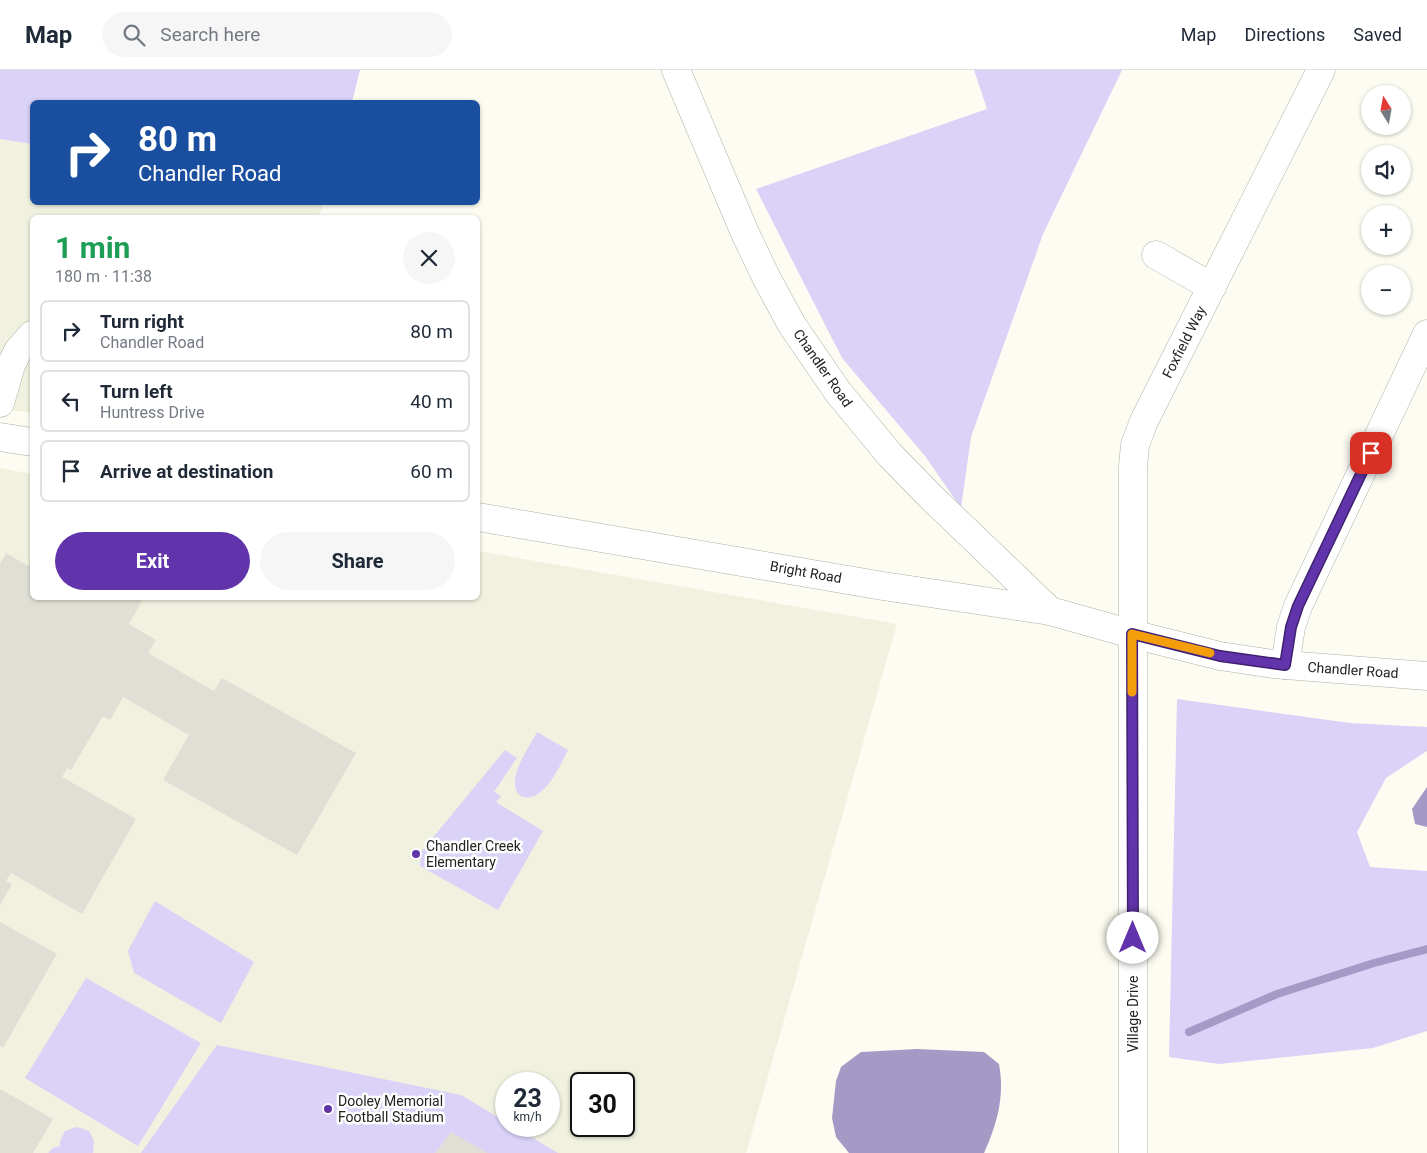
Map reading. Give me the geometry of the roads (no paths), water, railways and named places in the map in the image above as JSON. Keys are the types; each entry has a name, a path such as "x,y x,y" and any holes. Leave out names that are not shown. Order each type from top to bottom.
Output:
{"street":[{"name":"Chandler Road","path":"676,70 767,279 792,325 838,392 890,455 1050,611"},
{"name":"Foxfield Way","path":"1132,634 1133,466 1135,445 1144,421 1321,70"},
{"path":"1156,255 1212,286"},
{"path":"1285,665 1291,627 1298,606 1427,334"},
{"path":"0,403 18,351 30,337"},
{"path":"0,437 30,442"},
{"name":"Bright Road","path":"480,517 883,586 1050,611 1132,634"},
{"name":"Chandler Road","path":"1132,634 1220,656 1285,665 1427,676"},
{"name":"Village Drive","path":"1132,634 1133,1153"}],"waterway":[{"path":"1189,1032 1277,994 1374,963 1427,949"}],"place":[{"name":"Chandler Creek Elementary","path":"416,854"},
{"name":"Dooley Memorial Football Stadium","path":"328,1109"}]}
